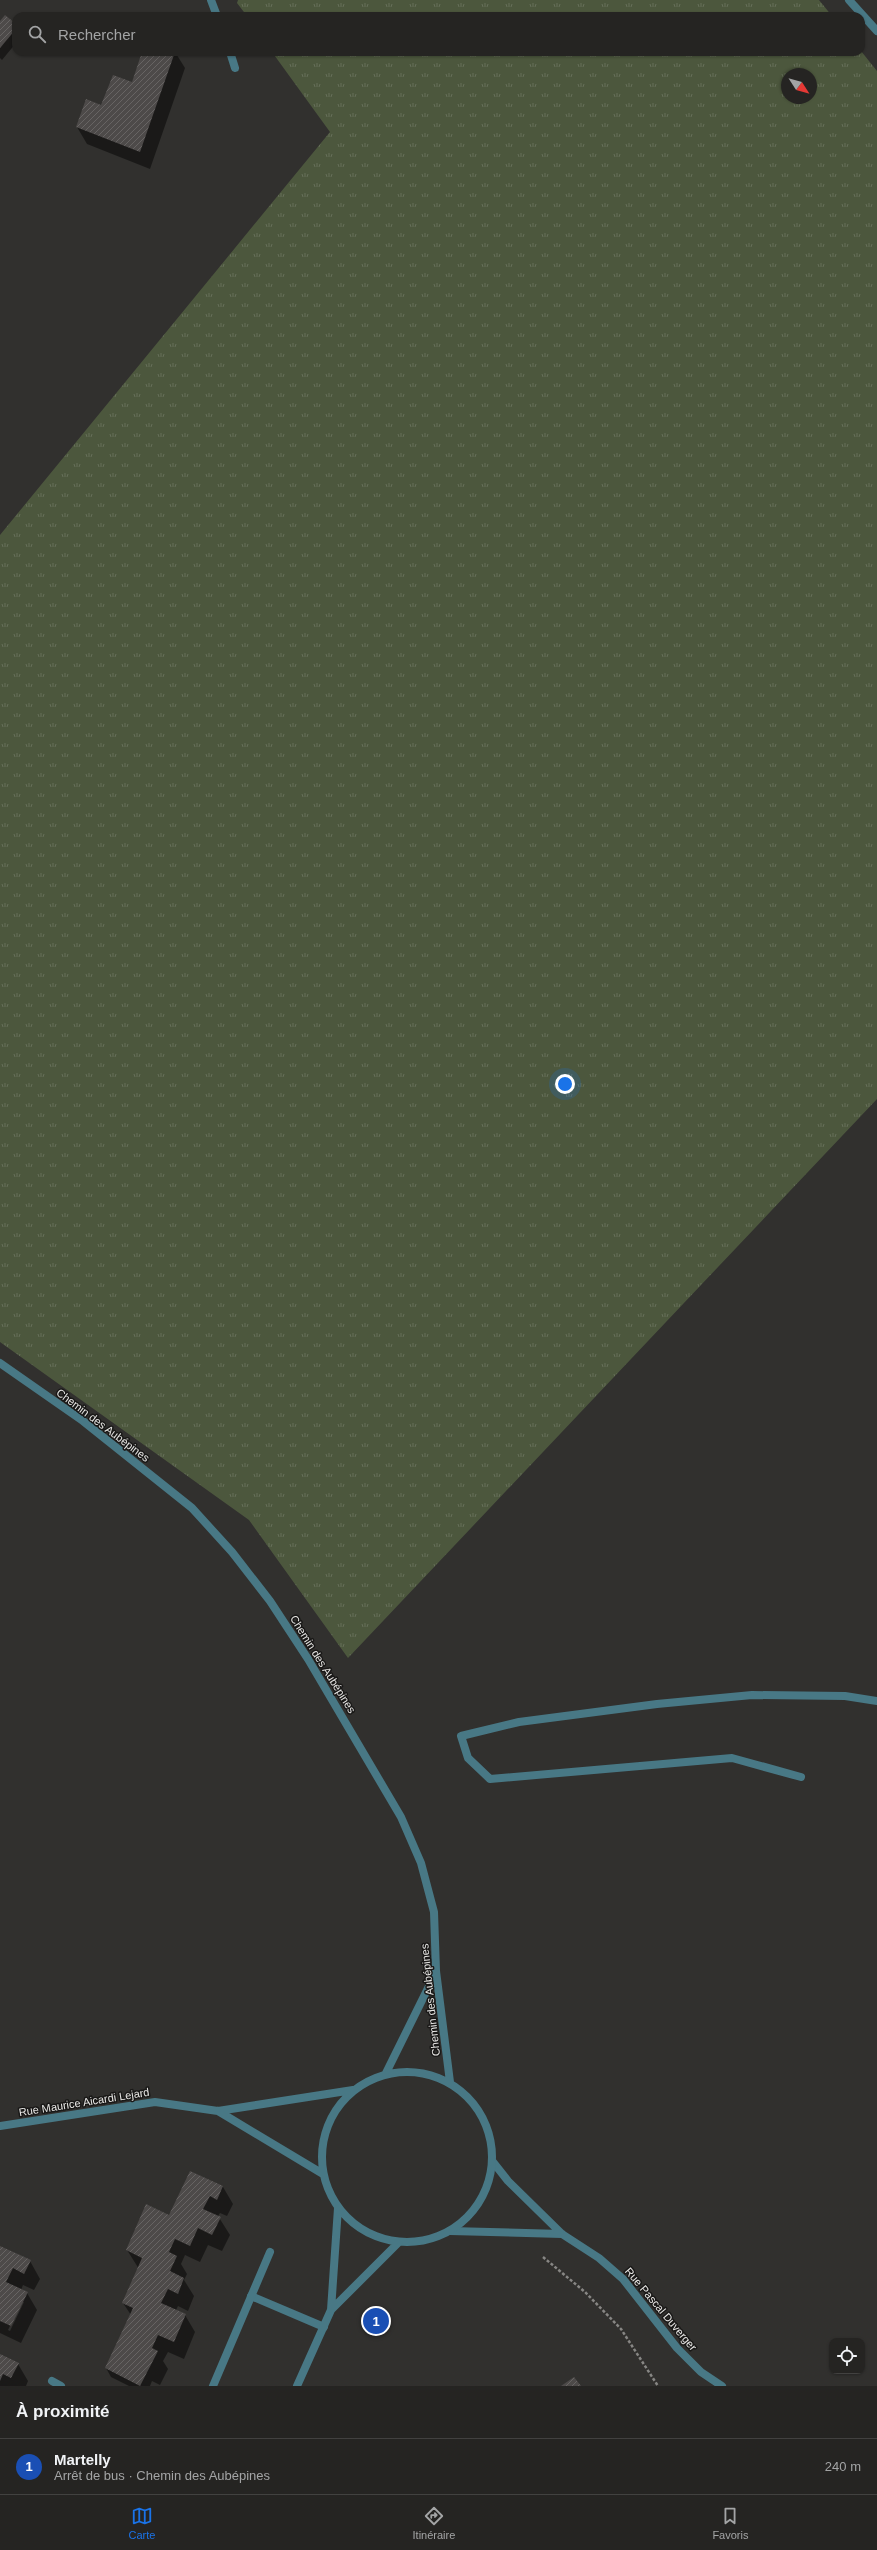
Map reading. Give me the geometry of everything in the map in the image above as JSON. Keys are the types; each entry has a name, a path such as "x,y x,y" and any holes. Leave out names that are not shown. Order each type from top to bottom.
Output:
{"street":[{"path":"211,0 216,12"},
{"path":"849,0 860,12"},
{"path":"865,17 877,30"},
{"path":"231,56 235,68"},
{"name":"Chemin des Aubépines","path":"0,1363 82,1421 192,1508 232,1552 270,1601 308,1659 402,1817 421,1863 434,1912 436,1971 450,2082"},
{"path":"801,1777 732,1758 490,1778 468,1758 461,1736 519,1722 657,1704 752,1695 845,1696 877,1701"},
{"path":"386,2073 436,1971"},
{"path":"408,2071 429,2074 450,2082 468,2096 483,2116 491,2138 493,2162 489,2183 480,2202 467,2218 450,2231 426,2240 399,2242 376,2237 355,2225 338,2208 329,2192 323,2174 321,2151 326,2128 337,2107 353,2090 369,2079 386,2073 408,2071"},
{"name":"Rue Maurice Aicardi Lejard","path":"0,2126 155,2102 218,2111 353,2090"},
{"name":"Rue Maurice Aicardi Lejard","path":"218,2111 323,2174"},
{"name":"Rue Pascal Duverger","path":"493,2162 508,2181 562,2234 599,2258 623,2279 677,2348 701,2372 722,2386"},
{"path":"297,2386 331,2310 338,2208"},
{"path":"450,2231 562,2234"},
{"path":"331,2310 399,2242"},
{"path":"213,2386 270,2252"},
{"path":"251,2296 324,2327"},
{"path":"52,2380 61,2386"}],"path":[{"path":"520,2234 552,2266 585,2292 621,2329 658,2386"}],"green space":[{"path":"238,0 819,0 829,12 244,12 237,3"},
{"path":"275,56 865,56 877,71 877,1099 348,1658 249,1520 0,1342 0,535 330,132"}],"building":[{"path":"5,15 12,21 12,34 0,48 0,21"},
{"path":"141,56 174,56 140,152 76,127 86,99 101,105 113,75 132,82"},
{"path":"190,2171 223,2186 217,2200 210,2196 203,2209 221,2217 212,2235 198,2228 190,2246 175,2239 169,2252 177,2256 170,2271 184,2278 178,2294 168,2289 161,2303 186,2314 174,2342 158,2335 152,2348 158,2351 140,2386 105,2368 133,2308 122,2303 142,2258 126,2250 146,2204 169,2215"},
{"path":"0,2246 31,2260 24,2274 13,2268 6,2282 28,2292 11,2326 0,2321"},
{"path":"0,2354 19,2363 11,2378 3,2374 0,2381"},
{"path":"574,2377 581,2386 561,2386"}],"place":[{"name":"Martelly","path":"376,2321"}]}
